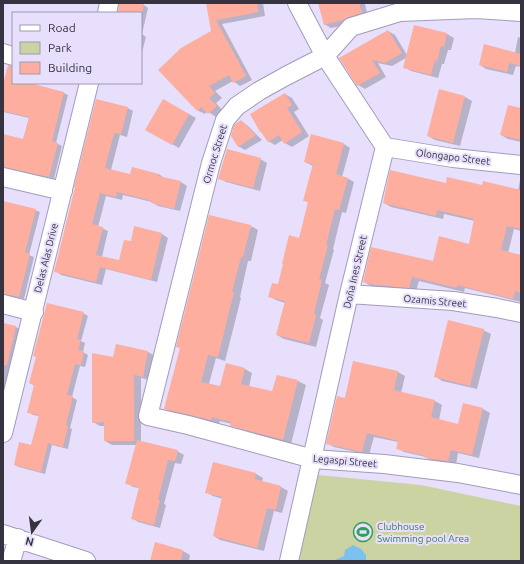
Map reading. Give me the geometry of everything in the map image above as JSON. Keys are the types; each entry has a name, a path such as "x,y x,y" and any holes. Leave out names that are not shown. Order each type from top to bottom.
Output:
{"street":[{"path":"297,3 325,56 385,147"},
{"name":"Ormoc Street","path":"148,416 211,163 225,120 237,106 259,91 325,56 351,27 400,12 476,9 521,12"},
{"name":"Delas Alas Drive","path":"3,433 34,312 89,84"},
{"name":"Olongapo Street","path":"385,147 453,158 521,165"},
{"name":"Doña Ines Street","path":"290,561 349,294 385,147"},
{"path":"3,177 62,191"},
{"name":"Ozamis Street","path":"349,294 453,301 521,313"},
{"path":"3,304 34,312"},
{"name":"Legaspi Street","path":"148,416 188,425 313,459 384,464 458,473 521,485"},
{"path":"10,536 52,556 86,561"},
{"path":"10,536 12,558"}],"green space":[{"path":"308,474 421,485 521,506 521,561 286,561"}],"water":[{"path":"353,545 361,549 366,555 366,561 334,561 344,556 345,550"}],"building":[{"path":"119,3 144,4 142,13 118,12"},
{"path":"206,3 257,3 258,12 216,20 246,76 233,83 229,75 209,86 215,93 209,98 217,106 208,114 201,107 197,111 158,70 181,48 211,31"},
{"path":"318,3 359,3 362,13 324,25"},
{"path":"414,25 447,33 444,47 441,46 431,75 403,68"},
{"path":"388,30 402,53 385,63 372,60 380,73 357,86 339,58"},
{"path":"484,44 521,54 521,66 509,63 507,72 479,65"},
{"path":"8,65 12,66 12,84 33,84 64,92 52,141 58,143 49,177 3,167 3,134 23,139 29,117 3,111 3,84"},
{"path":"439,89 465,96 453,143 427,136"},
{"path":"285,93 292,105 287,108 302,132 284,144 279,135 268,142 260,132 250,114"},
{"path":"96,99 128,107 121,134 114,133 105,168 130,174 132,167 159,174 158,176 181,181 174,209 151,203 152,201 117,192 116,197 100,193 92,224 103,227 96,255 119,260 124,240 131,241 134,226 162,233 151,280 100,267 96,282 54,272"},
{"path":"163,99 189,114 172,145 145,130"},
{"path":"508,105 521,108 521,140 500,135"},
{"path":"241,120 256,135 238,147 231,136 234,125"},
{"path":"311,134 344,143 336,174 348,178 339,210 335,209 326,245 328,245 319,279 322,280 314,314 316,315 309,343 276,335 285,301 268,297 272,283 278,284 289,235 299,238 308,202 303,201 313,164 304,162"},
{"path":"227,149 261,158 253,188 218,179"},
{"path":"390,170 446,183 447,177 482,185 483,181 521,190 521,229 507,226 501,250 521,255 521,293 515,291 513,299 457,285 457,288 412,277 409,288 376,285 363,282 371,247 433,261 439,236 469,244 474,219 437,210 436,216 383,203"},
{"path":"3,201 36,209 25,252 30,254 19,297 3,294"},
{"path":"209,215 251,225 232,292 234,292 218,357 208,355 201,382 220,386 226,363 245,368 241,384 272,391 277,375 298,380 283,440 230,426 231,422 212,417 211,420 164,409 180,348 176,347"},
{"path":"47,303 84,312 77,339 81,340 78,350 84,351 81,365 75,364 67,395 73,396 66,425 68,426 63,447 48,443 41,472 14,465 19,442 31,445 39,415 27,413 34,385 29,383 36,357 33,356"},
{"path":"448,320 484,329 470,386 434,377"},
{"path":"3,323 16,326 7,365 3,365"},
{"path":"116,344 148,351 143,377 134,375 134,441 104,441 104,422 92,423 92,353 113,357"},
{"path":"353,361 398,371 394,390 435,400 431,417 458,424 463,403 483,408 472,455 451,450 448,461 425,458 426,456 396,449 398,441 367,433 362,452 326,444 337,396 345,398"},
{"path":"137,440 178,450 175,461 168,460 158,500 160,500 154,525 131,519 139,487 125,484"},
{"path":"213,462 256,473 255,479 281,486 276,510 267,508 257,548 213,536 222,497 205,493"},
{"path":"155,542 183,550 181,561 150,561"}],"place":[{"name":"Clubhouse Swimming pool Area","path":"363,532"}]}
